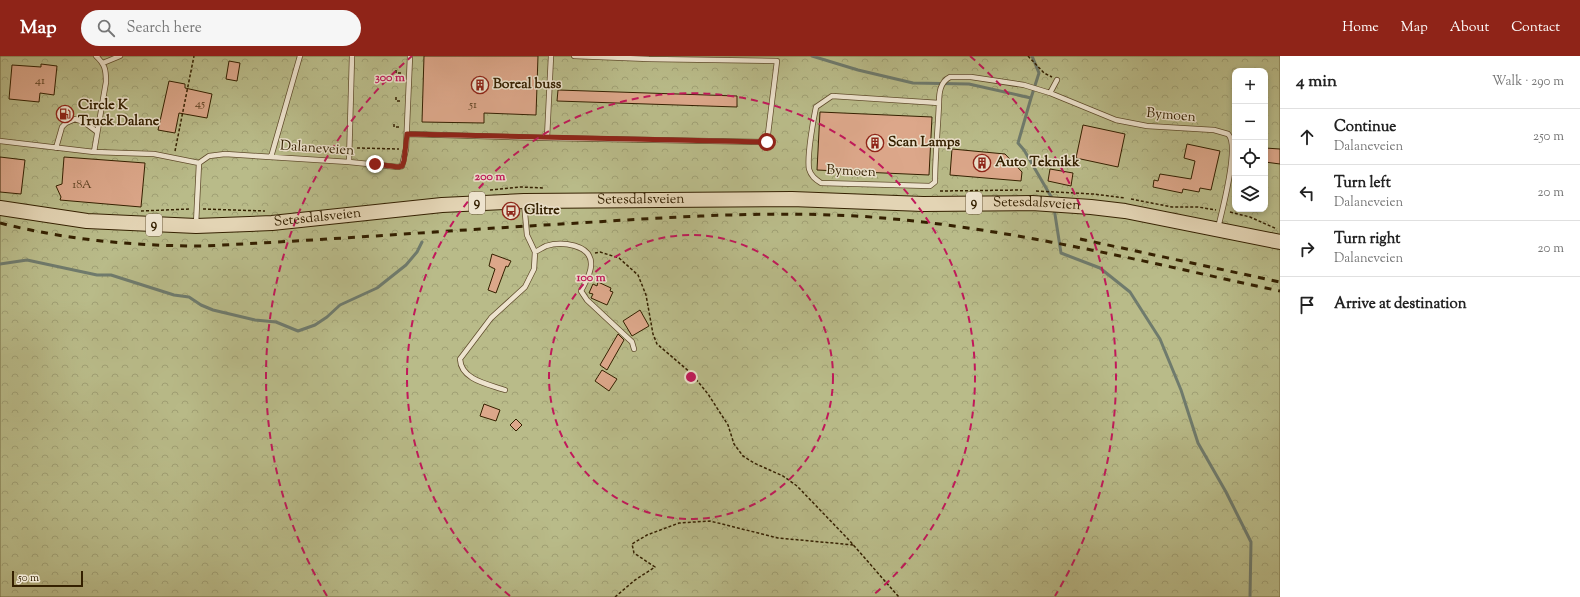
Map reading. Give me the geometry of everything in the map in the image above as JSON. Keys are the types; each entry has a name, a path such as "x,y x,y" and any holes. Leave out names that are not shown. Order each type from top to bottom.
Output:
{"highway":[{"name":"Setesdalsveien","path":"0,208 87,221 196,226 272,223 442,205 524,201 792,199 923,204 1046,203 1125,211 1280,242"}],"lane":[{"path":"94,152 96,131 106,82 106,71 103,63 96,56"},
{"path":"103,63 120,56"},
{"path":"271,157 300,56"},
{"path":"349,162 352,56"},
{"name":"Dalaneveien","path":"199,163 209,156 225,154 349,162 398,167 402,166 406,149 410,56"},
{"path":"547,138 551,56"},
{"path":"407,134 767,142 777,61 574,56"},
{"name":"Bymoen","path":"939,103 832,96 816,107 812,125 809,169 813,178 821,183 930,186 935,182 939,103 942,86 950,77 971,77 1011,83 1050,93 1116,120 1147,126 1214,130 1228,134 1233,145 1222,211 1217,230"},
{"path":"1050,93 1057,80"},
{"path":"56,148 61,129 66,123 78,120 96,131"},
{"path":"0,141 94,152 154,154 199,163 196,226"},
{"path":"504,390 471,377 464,372 461,366 462,356 492,318 525,287 534,269 535,252 526,235 524,201"},
{"path":"535,252 547,246 564,244 576,246 588,253 591,260 590,269 580,291 587,300 632,342 634,349"}],"path":[{"path":"173,157 194,56"},
{"path":"1028,56 1030,60 1044,73 1057,80"},
{"path":"396,70 396,73 409,74"},
{"path":"349,148 406,149"},
{"path":"588,253 600,252 619,258 638,275 646,295 653,334 657,344 691,373 708,394 728,425 734,444 743,456 754,463 783,476 797,486 854,545 899,597"},
{"path":"616,597 635,580 655,567 634,553 632,544 647,535 679,523 710,521 778,538 854,545"}],"green space":[{"path":"0,56 1280,56 1280,597 0,597"}],"building":[{"name":"Boreal buss","path":"424,56 538,56 536,115 484,113 484,123 422,122"},
{"path":"229,61 240,63 237,81 226,79"},
{"path":"41,64 57,66 54,95 40,93 39,102 9,99 12,65 41,67"},
{"path":"169,81 185,84 185,88 212,94 207,118 179,113 175,133 158,130"},
{"path":"558,90 737,96 737,107 557,101"},
{"name":"Scan Lamps","path":"820,112 932,117 929,175 817,170"},
{"path":"1083,125 1125,134 1118,167 1076,158"},
{"path":"1187,144 1220,151 1211,190 1200,188 1199,192 1183,189 1182,193 1153,187 1154,180 1158,181 1160,174 1191,179 1195,161 1184,158"},
{"path":"1268,148 1280,149 1280,164 1268,162"},
{"name":"Auto Teknikk","path":"952,149 1005,154 1022,172 1021,181 950,175"},
{"path":"0,157 25,160 21,194 0,192"},
{"path":"64,157 145,163 141,207 60,200 61,197 56,186 62,184"},
{"path":"1050,169 1073,173 1071,186 1048,181"},
{"path":"492,254 511,261 508,267 506,266 496,293 488,290 495,269 489,266"},
{"path":"598,282 611,288 610,291 613,292 607,305 591,298 593,294 589,293 593,284 597,286"},
{"path":"640,310 649,326 632,336 623,321"},
{"path":"618,334 624,340 607,370 600,365"},
{"path":"602,370 617,379 609,391 595,381"},
{"path":"484,404 500,410 496,421 480,416"},
{"path":"516,419 522,425 516,431 510,425"}],"waterway":[{"path":"812,56 858,70 913,83 969,84 1031,98 1039,73 1032,56"},
{"path":"1031,98 1018,143 1024,150 1053,200"},
{"path":"1054,208 1061,253 1100,268 1130,292 1160,339 1181,390 1198,443 1226,492 1251,542 1250,597"},
{"path":"0,264 27,260 97,275 111,275 174,295 189,297 201,305 213,310 255,320 276,322 298,331 315,325 327,317 340,305 377,288 406,265 417,252 422,242"}],"railway":[{"path":"0,223 50,234 101,241 152,245 203,246 683,217 752,214 856,216 963,227 1017,236 1122,256 1280,291"},
{"path":"1080,239 1280,282"}],"place":[{"name":"Boreal buss","path":"480,85"},
{"name":"Circle K Truck Dalane","path":"65,114"},
{"name":"Scan Lamps","path":"875,143"},
{"name":"Auto Teknikk","path":"982,163"},
{"name":"Glitre","path":"511,211"}],"route":[{"path":"375,164 398,167 402,166 404,161 407,134 487,137 767,142"}]}
